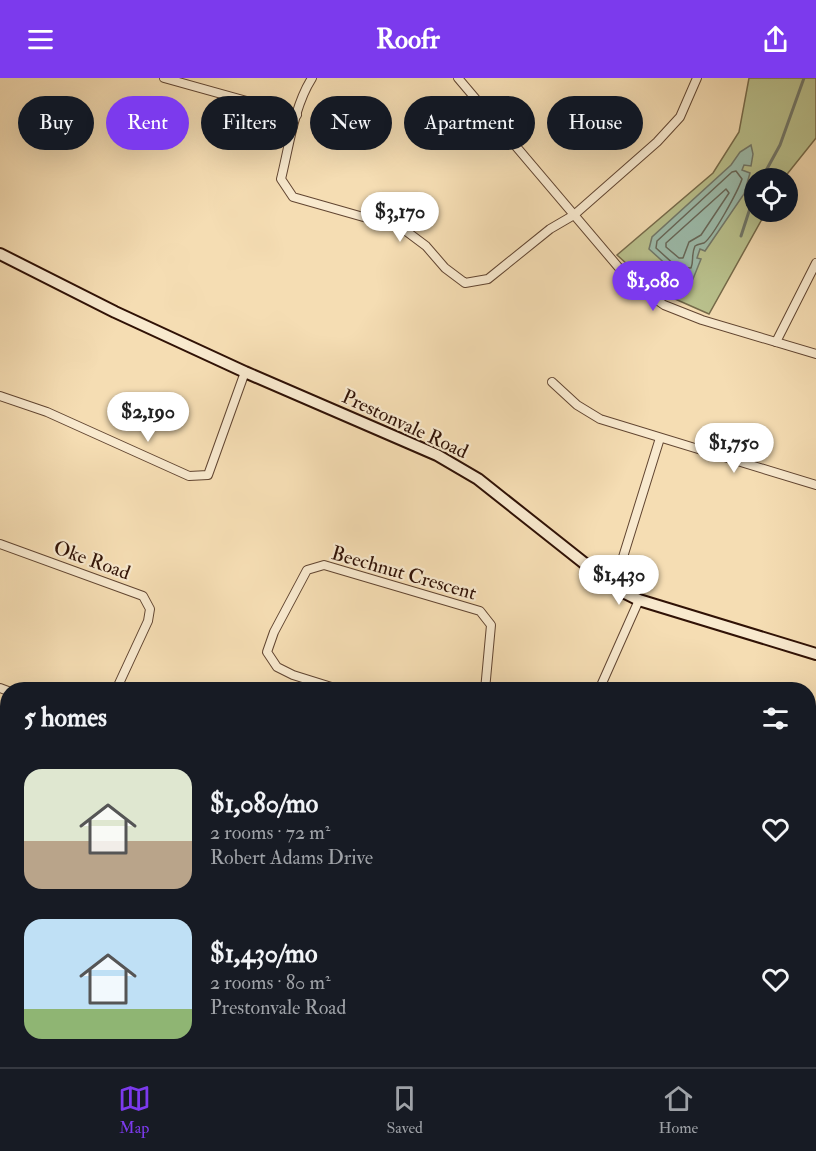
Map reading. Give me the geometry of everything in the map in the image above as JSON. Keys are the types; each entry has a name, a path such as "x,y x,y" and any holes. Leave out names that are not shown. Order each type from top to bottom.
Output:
{"street":[{"path":"164,78 227,96"},
{"path":"298,113 312,78"},
{"path":"458,78 631,282 664,305 702,320 816,354"},
{"path":"288,150 281,179 292,197 402,228 426,246 445,267 465,283 488,279 550,229 574,215 657,142 680,117 697,78"},
{"name":"Prestonvale Road","path":"0,254 115,312 245,372 415,444 461,468 486,484 614,586 639,600 816,654"},
{"path":"776,342 816,263"},
{"path":"0,396 47,412 189,476 208,475 245,372"},
{"path":"552,382 587,412 600,419 816,485"},
{"path":"614,586 660,438"},
{"name":"Oke Road","path":"0,544 143,596 150,609 148,621 120,682"},
{"name":"Beechnut Crescent","path":"315,682 277,667 267,652 274,632 307,570 324,565 480,611 491,625 486,682"},
{"path":"603,682 639,600"}],"green space":[{"path":"749,78 816,78 816,138 792,168 744,168 744,222 760,222 709,314 657,291 617,255 713,173 739,132"}],"water":[{"path":"751,145 753,154 751,166 744,165 742,170 744,171 744,194 705,251 700,249 697,258 701,259 693,279 683,273 671,275 670,268 649,249 652,237 731,165 740,152"}],"waterway":[{"path":"767,168 780,145 804,78"},
{"path":"741,236 746,222"}]}
